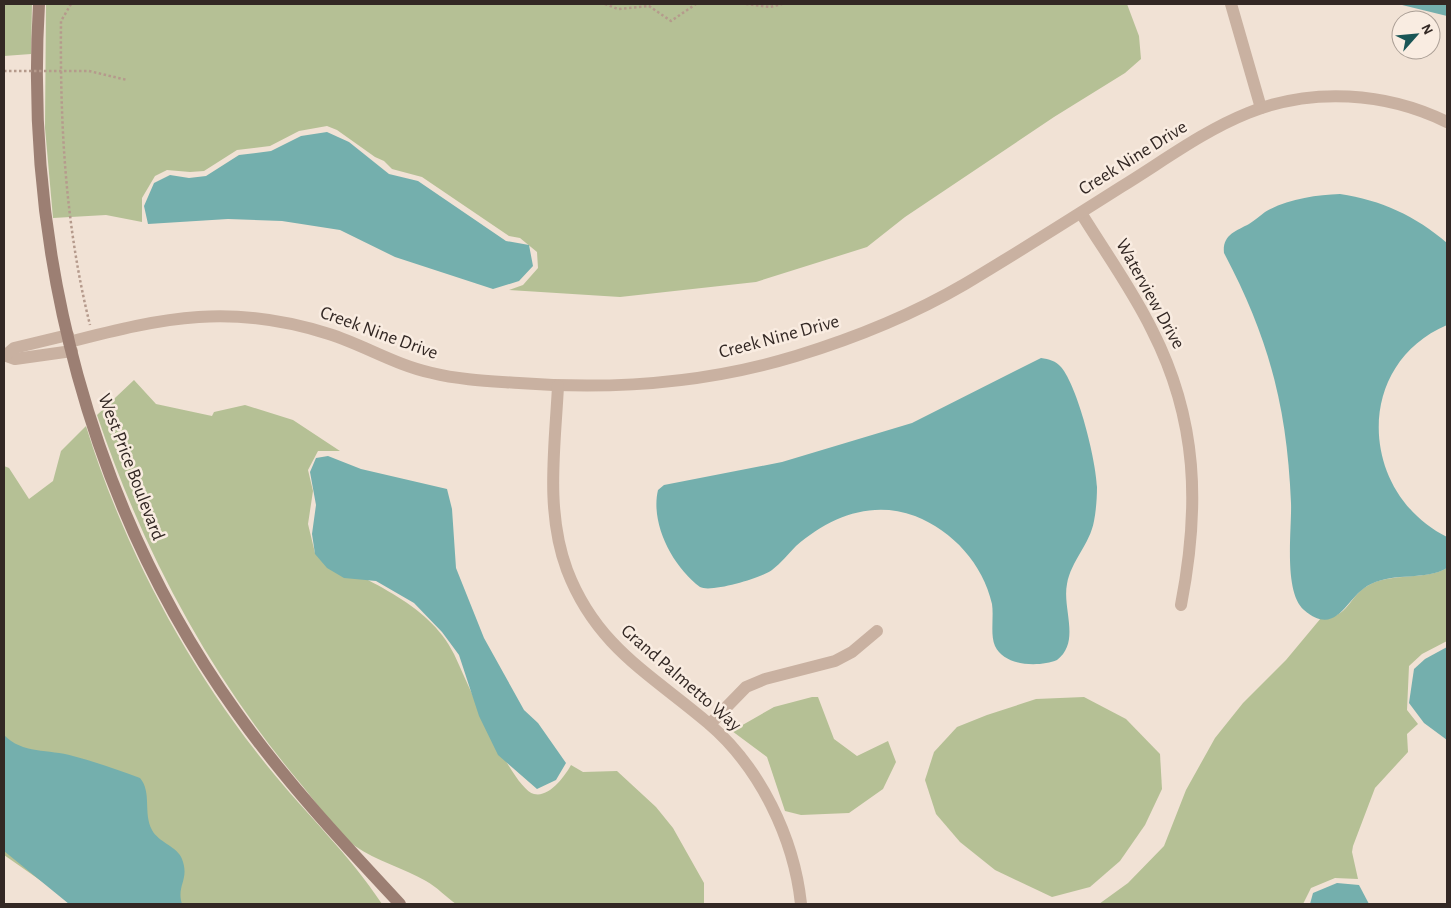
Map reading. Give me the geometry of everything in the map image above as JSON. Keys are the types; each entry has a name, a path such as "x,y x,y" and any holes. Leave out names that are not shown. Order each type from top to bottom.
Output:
{"street":[{"name":"West Price Boulevard","path":"39,4 40,167 49,244 70,343 97,439 123,508 179,621 235,711 273,762 320,819 400,904"},
{"path":"1231,4 1261,108"},
{"name":"Creek Nine Drive","path":"5,355 15,359 92,336 142,324 188,316 214,314 275,319 342,338 396,362 433,373 489,381 558,386 608,386 685,378 758,366 826,346 926,305 1081,213 1197,140 1240,116 1261,108 1302,98 1358,97 1413,108 1447,122"},
{"name":"Waterview Drive","path":"1081,213 1153,332 1169,368 1181,406 1191,461 1194,501 1192,545 1181,605"},
{"name":"Grand Palmetto Way","path":"558,386 553,487 554,519 562,556 573,584 590,617 613,645 710,724 738,754 768,800 790,851 801,904"},
{"path":"710,724 746,688 765,680 835,661 852,652 877,631"},
{"name":"West Price Boulevard","path":"372,874 408,904"}],"path":[{"path":"71,4 61,21 62,145 70,223 92,336"},
{"path":"605,4 618,9 649,6 671,21 696,4"},
{"path":"746,4 770,7 782,4"},
{"path":"4,71 89,71 127,80"}],"green space":[{"path":"4,4 32,4 31,54 4,56"},
{"path":"46,4 1127,4 1139,36 1141,59 1125,73 1054,117 905,217 867,247 756,282 620,297 509,290 523,285 538,268 537,252 520,238 509,236 422,177 392,169 384,161 375,157 337,130 327,126 299,131 270,146 237,150 204,171 167,170 155,176 142,198 142,222 106,215 53,218 45,128"},
{"path":"134,380 156,404 212,416 214,412 245,405 293,420 340,451 318,451 308,470 313,491 308,524 315,553 393,594 428,620 443,636 454,654 502,754 524,787 534,794 545,793 561,780 571,765 583,772 617,771 656,807 673,828 704,883 704,904 456,904 426,881 372,856 348,840 326,816 236,698 207,654 157,562 115,465 97,415"},
{"path":"86,426 101,472 139,562 161,606 212,690 239,730 269,768 356,869 382,904 71,904 4,855 4,466 9,468 29,499 53,481 61,451"},
{"path":"1447,568 1447,641 1422,654 1409,666 1407,710 1418,724 1407,734 1408,752 1375,788 1353,846 1352,852 1358,879 1335,878 1311,888 1303,904 1099,904 1128,883 1164,846 1186,790 1215,738 1243,703 1286,660 1321,618 1338,615 1356,595 1378,581 1428,574"},
{"path":"818,697 834,739 857,756 888,741 896,762 883,789 849,813 801,815 785,811 767,757 732,731 774,707"},
{"path":"1084,697 1126,719 1160,754 1162,789 1145,825 1120,861 1090,887 1052,897 995,870 960,842 936,814 925,780 934,752 957,727 1036,699"}],"water":[{"path":"1398,4 1447,4 1447,16 1441,15 1441,10 1422,10"},
{"path":"327,132 349,142 389,174 418,181 506,241 529,245 533,266 519,281 493,289 395,257 340,230 282,221 228,219 148,224 144,206 154,183 170,175 189,178 206,176 239,155 271,151 301,136"},
{"path":"1340,194 1384,205 1410,217 1447,243 1447,325 1416,344 1395,369 1382,398 1379,429 1384,461 1397,491 1418,517 1447,537 1447,568 1429,574 1380,580 1362,589 1341,612 1325,620 1316,618 1304,610 1297,601 1293,589 1290,560 1291,503 1289,468 1280,404 1264,344 1240,284 1224,253 1224,247 1231,234 1273,208 1301,198"},
{"path":"1041,358 1059,365 1074,390 1090,442 1097,487 1097,500 1092,529 1072,568 1067,584 1068,644 1064,653 1057,660 1042,664 1023,664 1015,662 1000,653 994,642 992,604 982,575 954,540 929,522 915,516 883,510 852,514 823,527 809,536 772,570 736,584 714,588 700,587 690,578 681,568 666,544 657,517 656,503 658,490 664,485 782,462 912,423"},
{"path":"328,456 361,469 447,489 452,509 456,568 484,638 524,710 538,723 566,763 556,780 537,789 498,755 479,716 459,655 442,632 414,603 376,581 344,578 327,568 315,554 312,534 316,505 310,472 316,458"},
{"path":"1447,647 1447,740 1424,723 1409,703 1414,669 1425,659"},
{"path":"4,735 11,741 27,748 73,756 140,778 146,790 148,817 152,830 176,851 182,859 185,872 181,892 182,904 69,904 4,851"},
{"path":"1337,883 1359,885 1369,904 1310,904 1313,893"}]}
